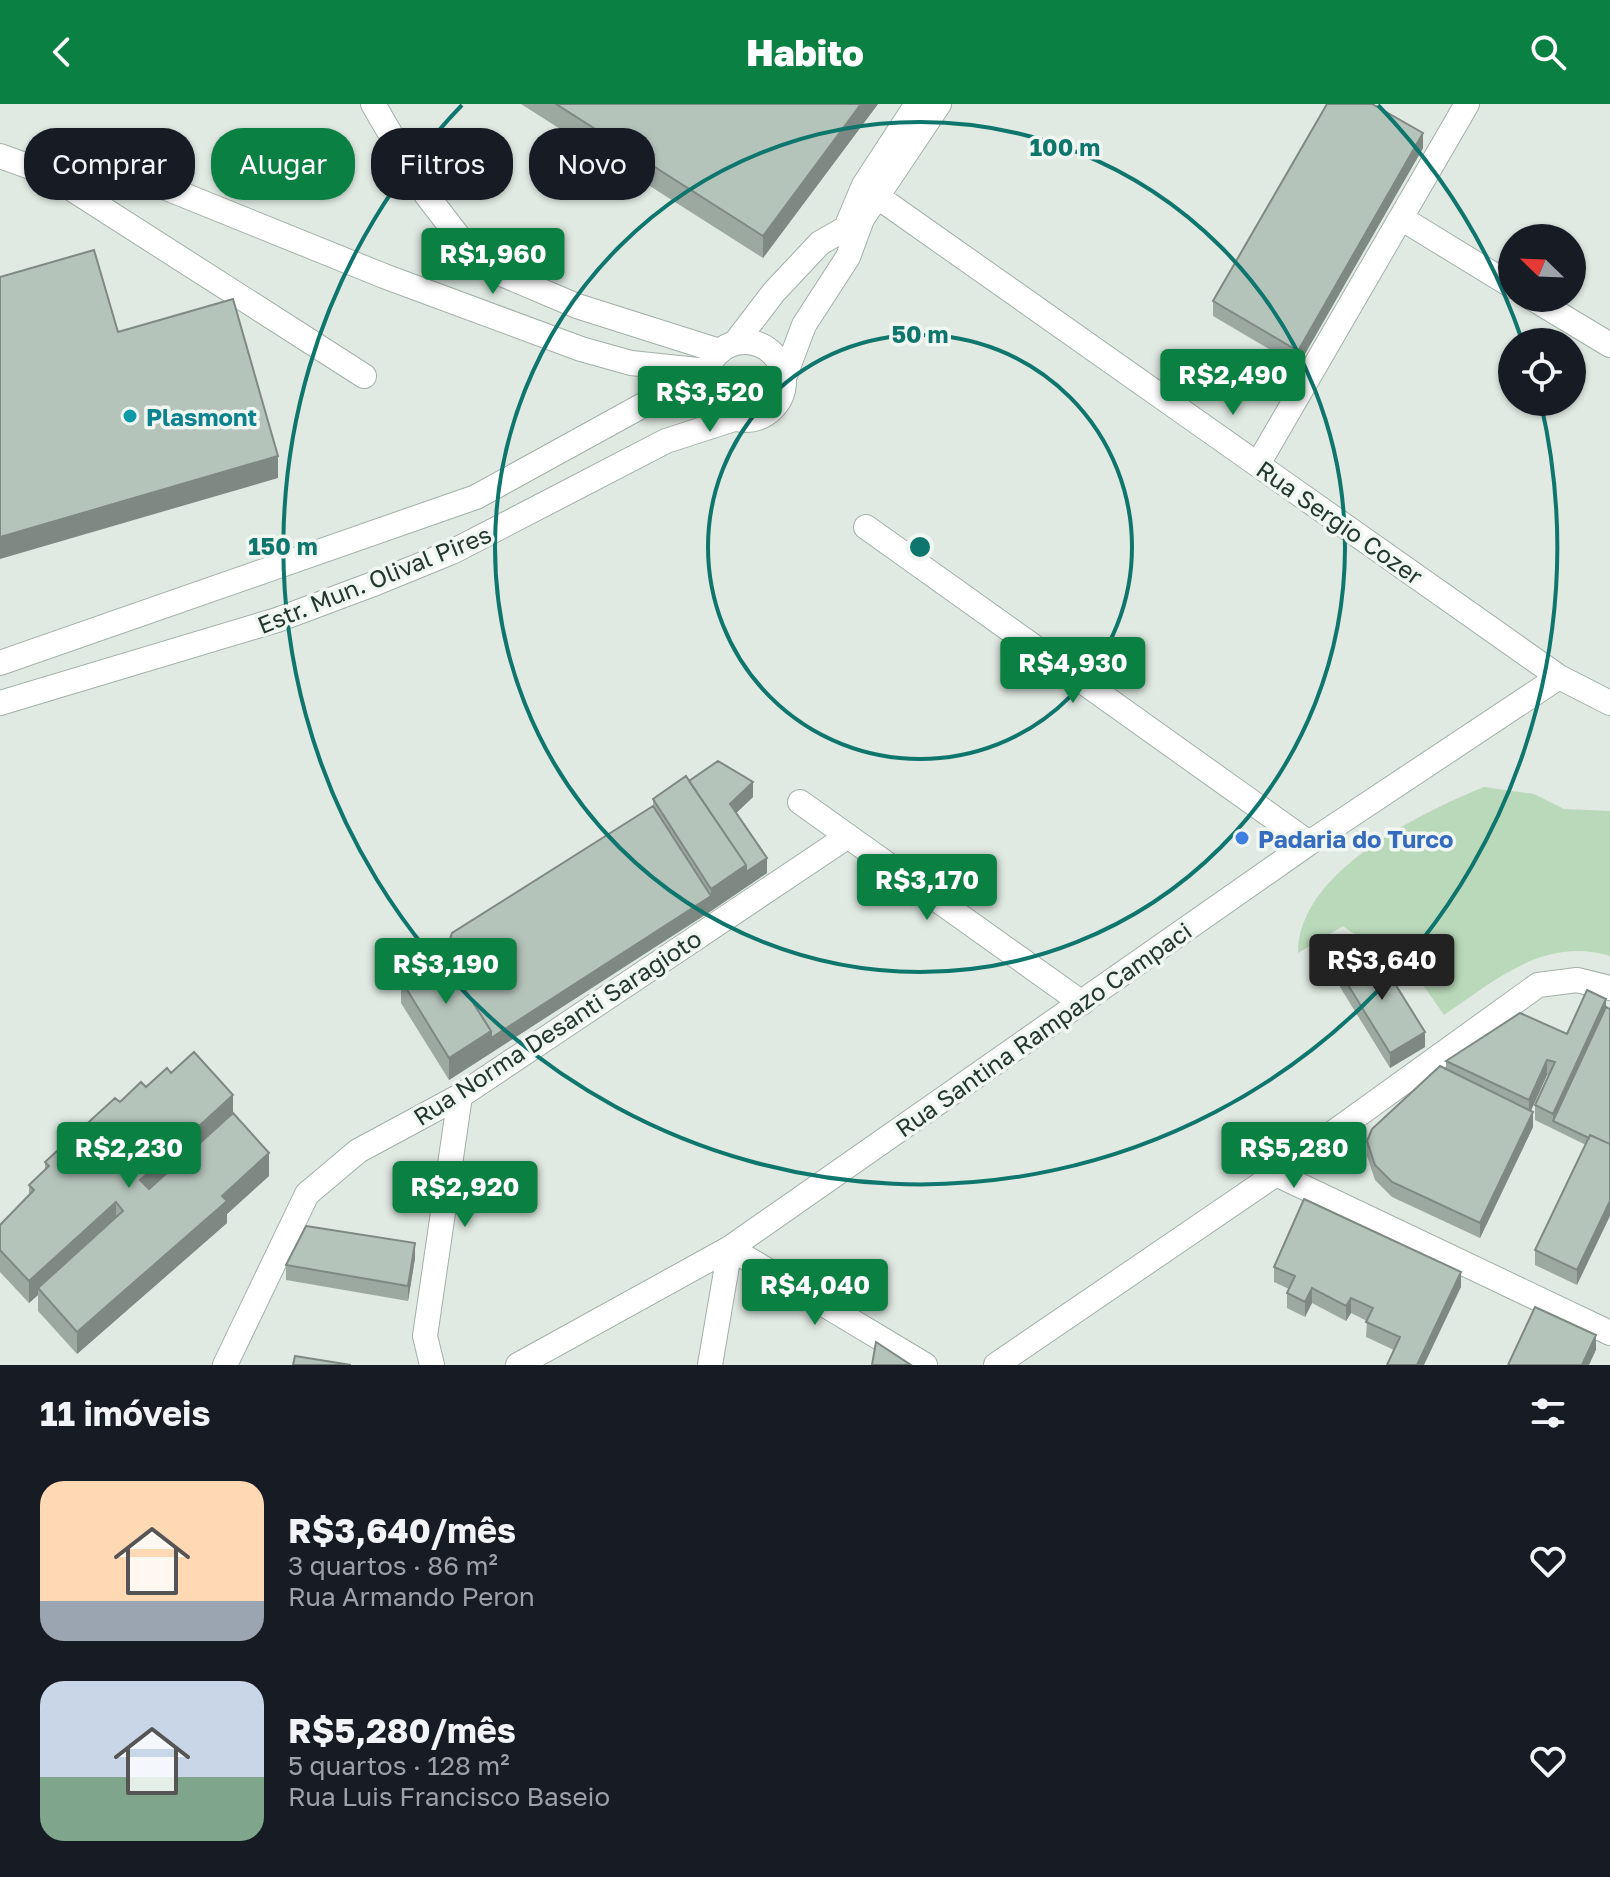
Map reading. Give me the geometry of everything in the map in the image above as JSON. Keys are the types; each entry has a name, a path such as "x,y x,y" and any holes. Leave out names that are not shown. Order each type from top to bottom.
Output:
{"street":[{"path":"373,104 425,193 458,236 497,272 716,362"},
{"path":"854,224 864,185 917,104"},
{"name":"Estr. Mun. Olival Pires","path":"0,663 476,497 656,398 716,362 820,243 854,224 878,197 939,104"},
{"path":"1258,464 1467,104"},
{"path":"0,156 24,165"},
{"name":"Rua Sergio Cozer","path":"878,197 1559,677 1610,703"},
{"path":"89,200 364,376"},
{"path":"195,200 384,276 581,349 631,363 716,362 747,342 768,349 776,357 784,378"},
{"path":"1401,218 1498,277"},
{"name":"Estr. Mun. Olival Pires","path":"0,703 277,620 376,583 465,546 666,441 734,419 759,418 770,412 783,391 784,378 804,325 848,257 854,224"},
{"path":"1555,312 1610,345"},
{"path":"716,362 714,406 734,419"},
{"path":"866,527 1309,843"},
{"name":"Rua Santina Rampazo Campaci","path":"518,1365 730,1248 1309,843 1559,677"},
{"path":"800,802 1082,1003"},
{"name":"Rua Norma Desanti Saragioto","path":"225,1365 307,1194 358,1151 460,1096 848,836"},
{"path":"996,1365 1276,1174 1538,985 1577,980 1610,988"},
{"path":"432,1365 425,1336 460,1096"},
{"path":"1276,1174 1610,1333"},
{"path":"710,1365 730,1248 925,1365"}],"green space":[{"path":"1484,787 1534,794 1564,809 1610,811 1610,956 1586,951 1542,957 1502,976 1444,1015 1421,982 1343,926 1298,953 1303,924 1318,897 1340,872 1367,849 1397,830"}],"building":[{"path":"556,104 861,104 763,236 655,167 655,128 594,128"},
{"path":"1327,104 1372,104 1423,133 1298,351 1213,301"},
{"name":"Plasmont","path":"94,250 118,332 233,299 278,456 0,537 0,277"},
{"path":"718,761 753,782 730,804 767,858 746,872 746,865 689,781"},
{"path":"686,776 746,865 711,889 653,799"},
{"path":"653,806 711,896 491,1038 491,1031 444,957 452,933"},
{"path":"1374,950 1425,1032 1390,1053 1340,972"},
{"path":"443,954 491,1031 449,1058 401,980"},
{"path":"1587,990 1606,999 1553,1114 1535,1105 1555,1062 1547,1060 1529,1100 1446,1061 1520,1013 1567,1034"},
{"path":"1606,1007 1610,1009 1610,1144 1553,1121"},
{"path":"194,1052 233,1095 140,1180 149,1189 233,1113 269,1153 222,1196 227,1201 77,1332 38,1288 123,1211 116,1202 29,1281 0,1250 0,1225 34,1190 29,1185 49,1166 45,1162 115,1098 120,1102 141,1082 146,1087 167,1068 171,1073"},
{"path":"1440,1066 1533,1112 1480,1223 1392,1182 1375,1165 1367,1141 1372,1129"},
{"path":"1590,1135 1610,1144 1610,1201 1577,1270 1535,1250"},
{"path":"1304,1199 1461,1272 1417,1365 1387,1365 1400,1337 1366,1322 1373,1308 1351,1298 1346,1306 1312,1288 1305,1302 1287,1293 1295,1276 1274,1267"},
{"path":"306,1226 415,1243 408,1286 286,1265"},
{"path":"1535,1307 1596,1335 1582,1365 1508,1365"},
{"path":"876,1342 911,1365 872,1365"},
{"path":"295,1356 351,1365 293,1365"}],"place":[{"name":"Plasmont","path":"130,416"},
{"name":"Padaria do Turco","path":"1242,838"}]}
